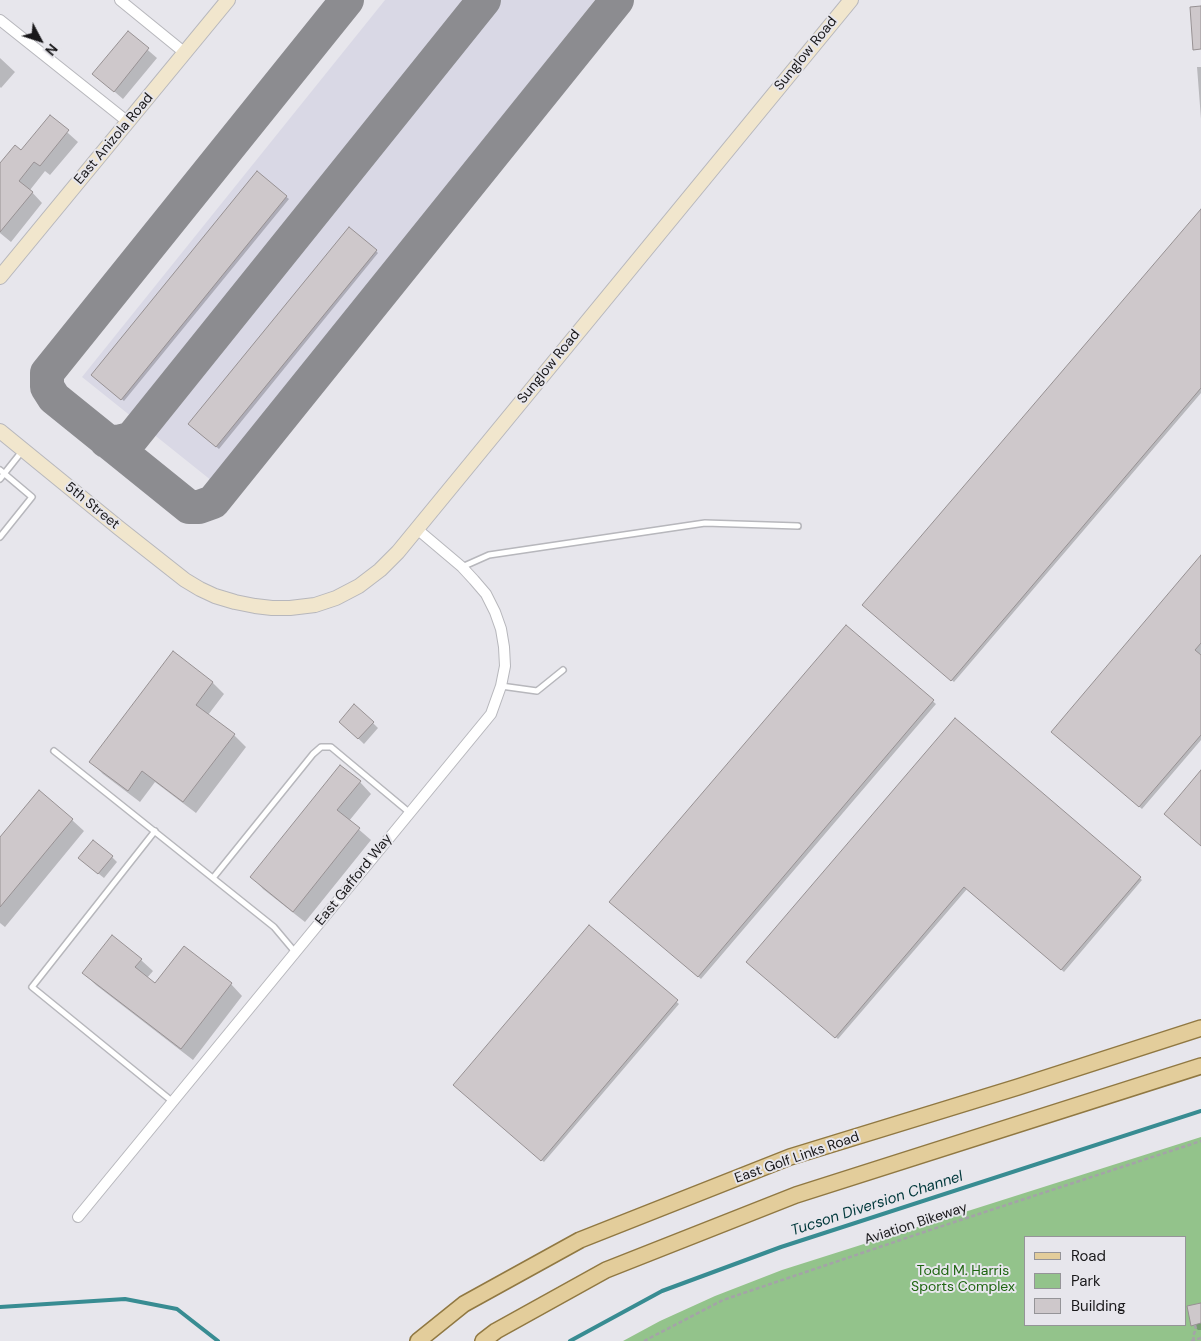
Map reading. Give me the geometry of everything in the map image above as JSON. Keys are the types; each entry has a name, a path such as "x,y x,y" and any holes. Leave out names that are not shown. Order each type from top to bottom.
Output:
{"main road":[{"name":"East Golf Links Road","path":"418,1341 464,1304 580,1240 790,1157 1201,1028"},
{"path":"483,1341 496,1331 606,1270 796,1195 1201,1066"}],"street":[{"path":"120,0 185,53"},
{"name":"East Anizola Road","path":"0,277 228,0"},
{"name":"Sunglow Road","path":"185,580 215,596 255,606 290,608 315,605 336,598 359,586 380,570 417,529 851,0"},
{"path":"0,20 128,122"},
{"name":"5th Street","path":"0,430 185,580"},
{"name":"East Gafford Way","path":"78,1217 491,714 501,686 505,666 501,629 495,612 486,594 462,567 417,529"}],"lane":[{"path":"0,479 2,472 24,450"},
{"path":"0,536 32,497 2,472"},
{"path":"462,567 489,555 705,522 798,526"},
{"path":"501,686 537,691 563,670"},
{"path":"213,878 312,754 321,747 331,748 410,813"},
{"path":"54,751 274,927 295,952"},
{"path":"155,831 32,986 173,1102"}],"path":[{"name":"Aviation Bikeway","path":"644,1341 722,1300 921,1232 1201,1141"},
{"path":"1195,1325 1193,1341 1201,1338"}],"shaded area":[{"path":"385,0 595,0 212,481 82,377"}],"green space":[{"name":"Todd M. Harris Sports Complex","path":"1201,1137 1201,1341 623,1341 660,1321 715,1296 782,1270"}],"building":[{"path":"1201,6 1201,49 1193,50 1190,7"},
{"path":"128,31 149,48 114,92 92,74"},
{"path":"50,115 69,130 40,166 34,162 19,181 33,192 0,232 0,163 15,145 21,150"},
{"path":"257,171 287,196 121,400 91,375"},
{"path":"1201,209 1201,388 951,681 862,605"},
{"path":"349,227 377,250 216,447 188,424"},
{"path":"1201,555 1201,643 1195,650 1201,655 1201,735 1139,807 1051,732"},
{"path":"846,625 934,700 698,977 609,902"},
{"path":"173,651 213,682 196,705 235,734 183,802 142,771 128,791 89,762"},
{"path":"354,704 374,722 358,739 339,722"},
{"path":"955,718 1141,877 1061,970 964,887 835,1038 746,962"},
{"path":"340,765 361,781 337,810 360,828 293,912 250,877"},
{"path":"1201,770 1201,846 1164,814"},
{"path":"39,790 73,819 0,907 0,837"},
{"path":"93,840 113,856 98,874 78,858"},
{"path":"589,925 678,1000 541,1161 453,1085"},
{"path":"112,935 142,959 135,967 155,983 184,946 232,983 181,1049 82,973"},
{"path":"1201,1303 1201,1323 1191,1326 1187,1306"}],"waterway":[{"name":"Tucson Diversion Channel","path":"570,1341 662,1291 781,1247 1201,1111"},
{"path":"0,1307 125,1299 177,1309 218,1341"}],"taxiway":[{"path":"347,0 47,373 47,387 54,398 189,507 199,507 213,502 617,0"},
{"path":"106,441 119,442 132,438 484,0"}]}
